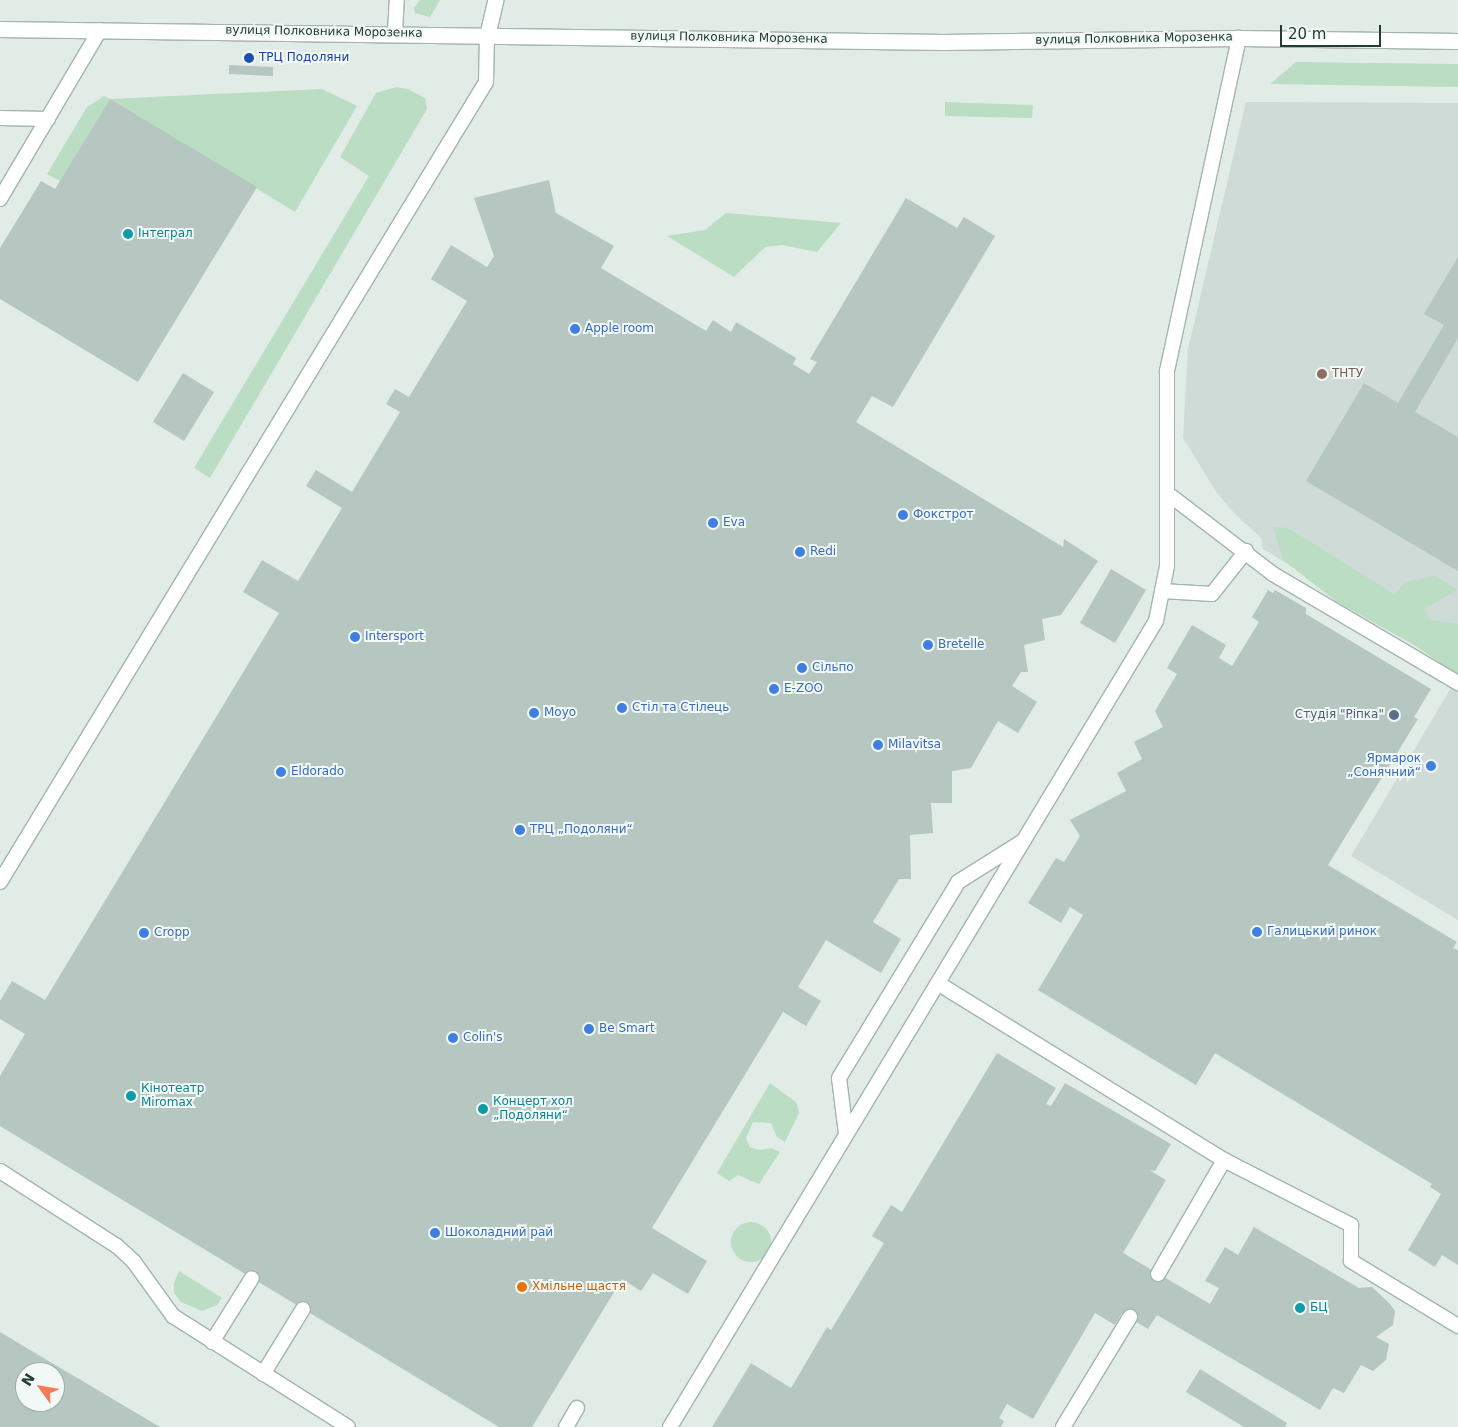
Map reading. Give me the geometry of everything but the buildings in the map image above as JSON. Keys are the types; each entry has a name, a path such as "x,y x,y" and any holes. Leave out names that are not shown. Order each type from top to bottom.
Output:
{"street":[{"path":"487,36 495,0"},
{"name":"вулиця Полковника Морозенка","path":"0,29 944,42 1239,38 1458,41"}],"lane":[{"path":"395,33 397,0"},
{"path":"0,199 100,30"},
{"path":"0,882 486,82 487,36"},
{"path":"670,1427 846,1134 939,984 1156,620 1167,566 1167,371 1239,38"},
{"path":"0,118 48,119"},
{"path":"1167,493 1246,551 1273,574 1458,683"},
{"path":"1162,591 1212,594 1246,551"},
{"path":"846,1134 839,1078 958,882 1023,842"},
{"path":"939,984 1224,1160 1351,1225 1351,1261 1458,1326"},
{"path":"1158,1274 1224,1160"},
{"path":"0,1171 116,1246 134,1262 173,1316 348,1427"},
{"path":"212,1342 252,1278"},
{"path":"262,1374 304,1309"},
{"path":"1063,1427 1130,1317"},
{"path":"566,1427 577,1408"}],"shaded area":[{"name":"ТНТУ","path":"1246,102 1458,103 1458,667 1263,549 1261,538 1236,515 1217,493 1183,438 1188,349"},
{"name":"Ярмарок „Сонячний“","path":"1458,676 1458,920 1351,856"}],"green space":[{"path":"420,0 440,0 430,17 415,13 414,8"},
{"path":"1296,62 1458,64 1458,87 1270,84"},
{"path":"396,87 408,89 425,98 427,109 210,478 194,468 369,176 340,157 376,93"},
{"path":"322,89 357,106 295,212 110,99"},
{"path":"104,96 110,99 60,181 47,174 87,107"},
{"path":"945,102 1033,105 1032,118 945,116"},
{"path":"726,213 841,223 817,252 782,245 765,247 734,277 667,236 705,230"},
{"path":"1273,527 1288,528 1394,594 1406,582 1435,576 1458,590 1424,609 1430,620 1458,624 1458,675 1414,645 1337,602 1283,560"},
{"path":"770,1083 797,1103 799,1113 785,1142 777,1137 771,1123 753,1122 746,1138 750,1147 759,1150 772,1148 780,1152 759,1184 738,1175 729,1181 717,1173"},
{"path":"751,1222 762,1225 768,1231 771,1242 768,1253 762,1259 751,1262 740,1259 734,1253 731,1242 734,1231 740,1225"},
{"path":"179,1271 222,1298 217,1305 202,1311 181,1302 174,1293 174,1283"}],"place":[{"name":"ТРЦ Подоляни","path":"249,58"},
{"name":"Інтеграл","path":"128,234"},
{"name":"Apple room","path":"575,329"},
{"name":"ТНТУ","path":"1322,374"},
{"name":"Фокстрот","path":"903,515"},
{"name":"Eva","path":"713,523"},
{"name":"Redi","path":"800,552"},
{"name":"Intersport","path":"355,637"},
{"name":"Bretelle","path":"928,645"},
{"name":"Сільпо","path":"802,668"},
{"name":"E-ZOO","path":"774,689"},
{"name":"Стіл та Стілець","path":"622,708"},
{"name":"Moyo","path":"534,713"},
{"name":"Студія \"Ріпка\"","path":"1394,715"},
{"name":"Milavitsa","path":"878,745"},
{"name":"Ярмарок „Сонячний“","path":"1431,766"},
{"name":"Eldorado","path":"281,772"},
{"name":"ТРЦ „Подоляни“","path":"520,830"},
{"name":"Галицький ринок","path":"1257,932"},
{"name":"Cropp","path":"144,933"},
{"name":"Be Smart","path":"589,1029"},
{"name":"Colin's","path":"453,1038"},
{"name":"Кінотеатр Miromax","path":"131,1096"},
{"name":"Концерт хол „Подоляни“","path":"483,1109"},
{"name":"Шоколадний рай","path":"435,1233"},
{"name":"Хмільне щастя","path":"522,1287"},
{"name":"БЦ","path":"1300,1308"}]}
